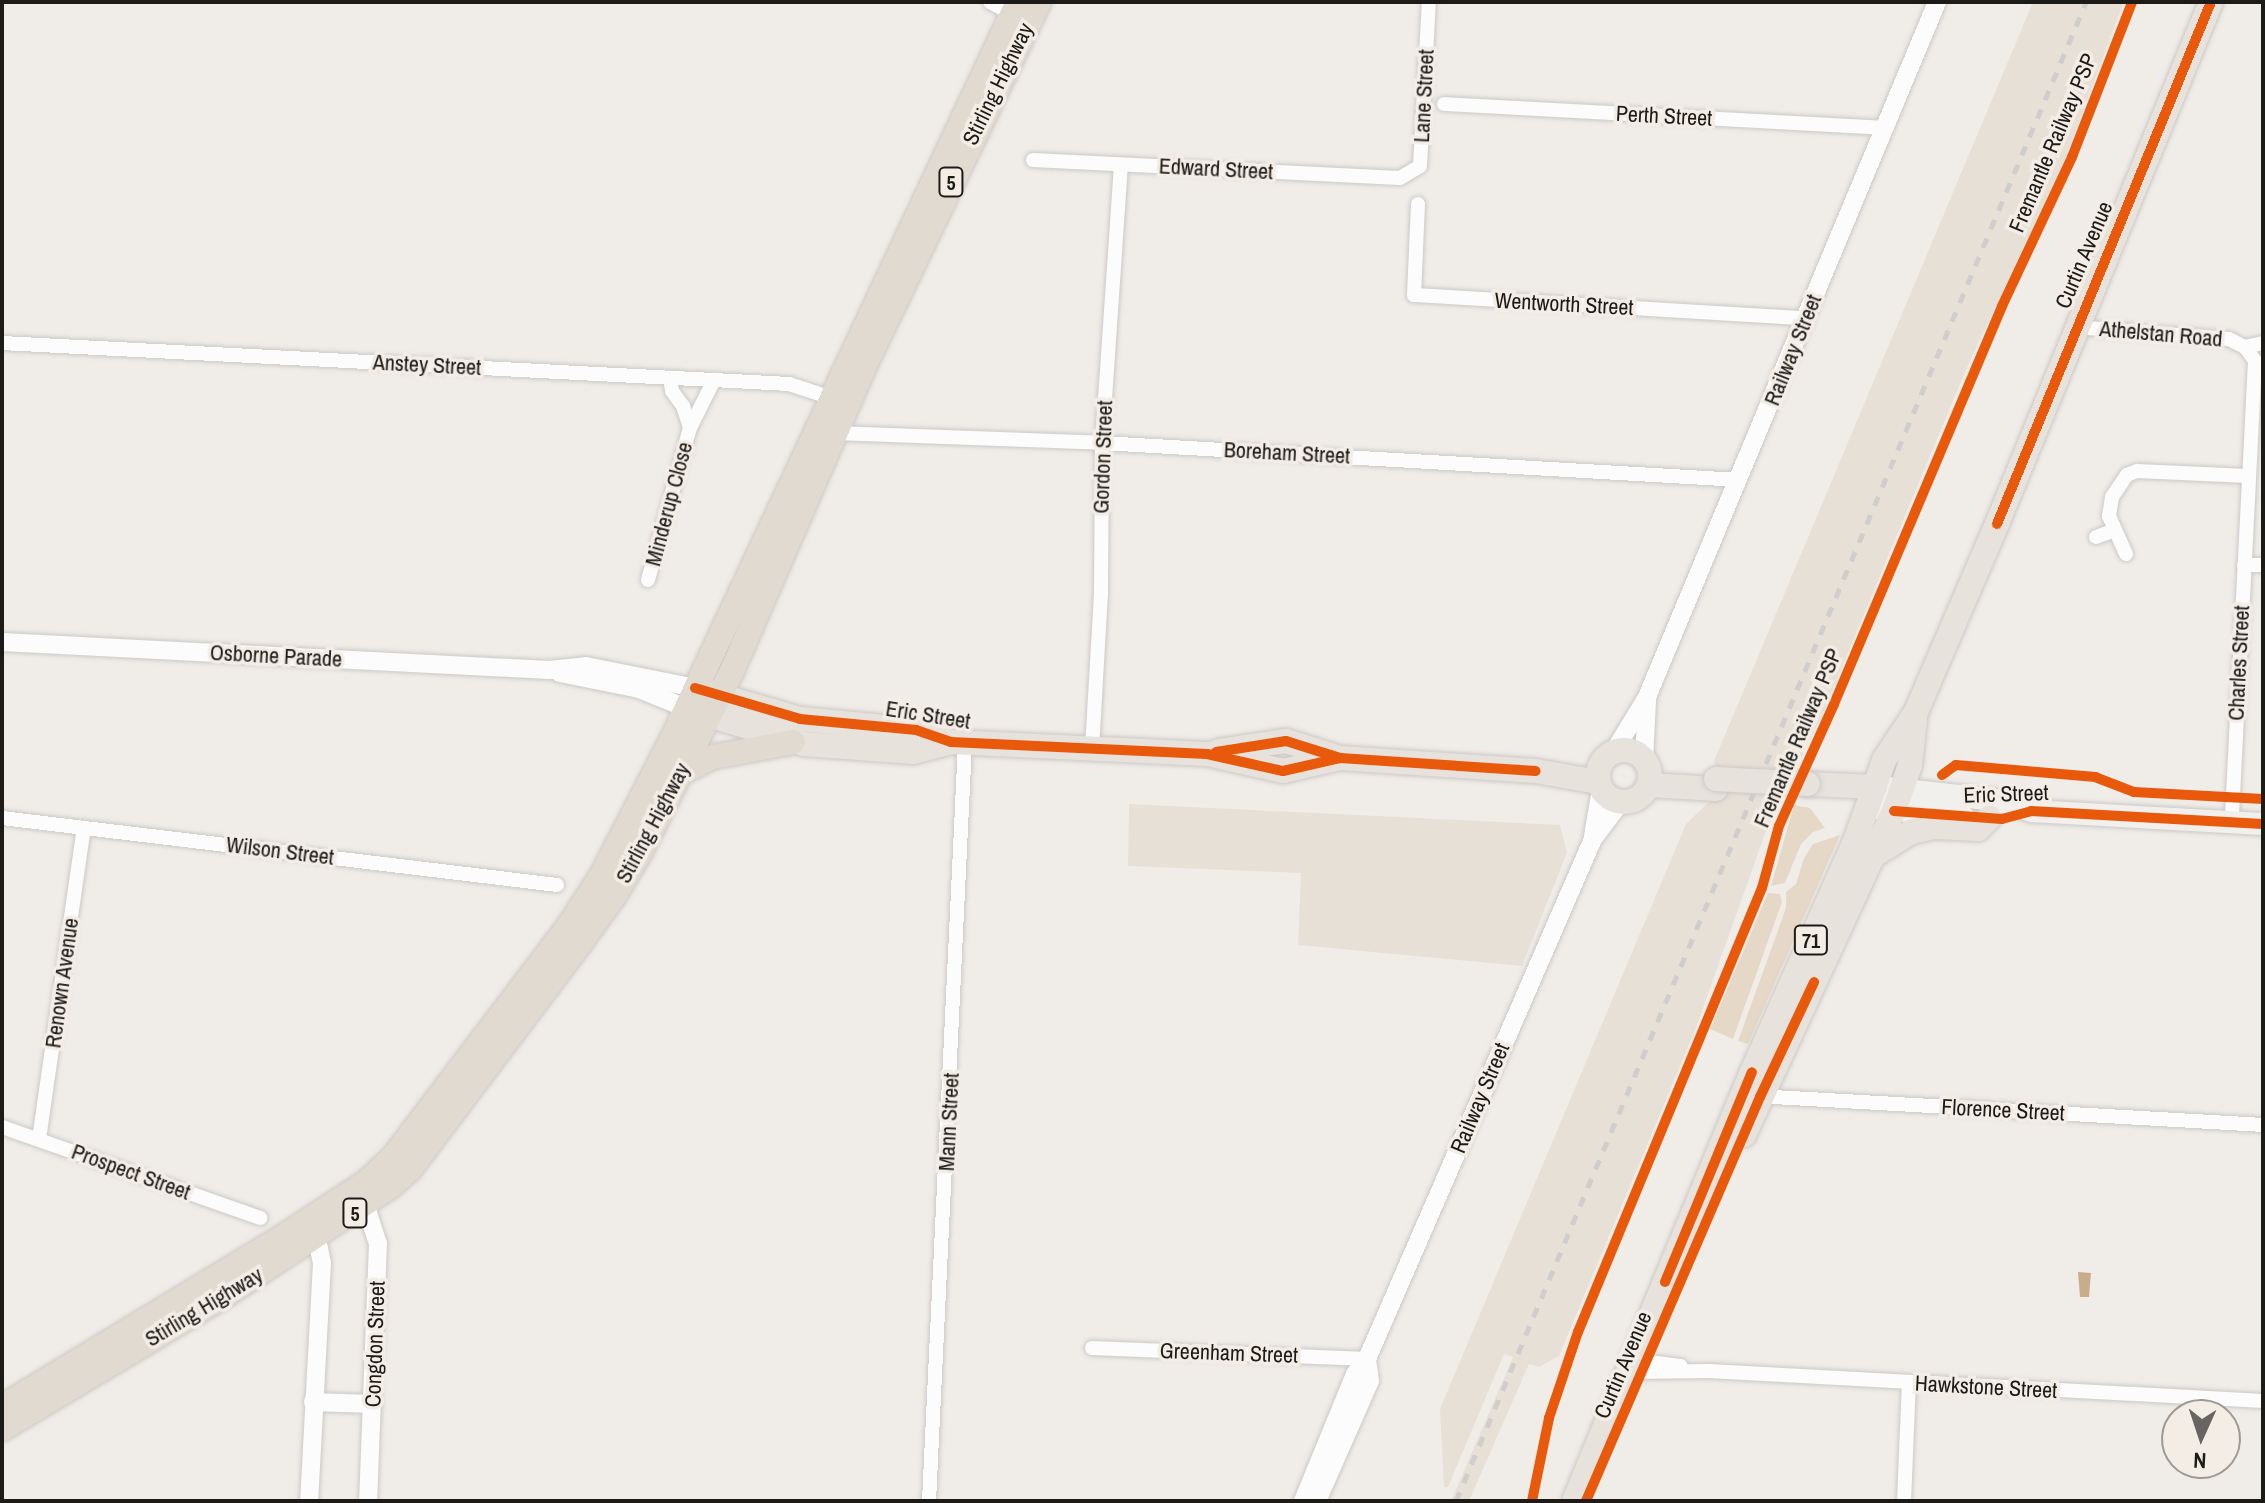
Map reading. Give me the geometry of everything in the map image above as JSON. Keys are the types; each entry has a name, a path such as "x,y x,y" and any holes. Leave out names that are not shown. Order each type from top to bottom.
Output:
{"highway":[{"name":"Stirling Highway","path":"358,1200 585,904 839,401 1017,8"},
{"name":"Stirling Highway","path":"2,1429 411,1168 615,895 715,705 844,433 839,401"},
{"path":"681,773 713,757 793,742"},
{"name":"Stirling Highway","path":"2,1407 309,1231"}],"main road":[{"name":"Curtin Avenue","path":"1574,1501 1637,1366 1751,1096 1884,760 1916,712 1997,524 2075,327 2211,2"},
{"name":"Eric Street","path":"691,698 800,719 916,730 958,742 1207,754 1283,771 1340,758 1536,771 1607,779 1630,751 1648,773 1716,784 1808,789 1989,818 2002,819 2031,811"},
{"name":"Eric Street","path":"715,705 793,742 914,752 958,742"},
{"name":"Curtin Avenue","path":"1751,1096 1898,801 1910,765 1916,712"},
{"path":"1607,779 1641,797 1648,773"},
{"name":"Eric Street","path":"1898,801 1996,800 2031,811 2263,824"},
{"path":"1873,856 1911,832 1935,827 1978,829 1989,818"},
{"name":"Curtin Avenue","path":"1586,1501 1637,1366"}],"street":[{"name":"Lane Street","path":"1400,178 1420,166 1429,2"},
{"name":"Railway Street","path":"1303,1501 1355,1374 1367,1359 1593,839 1607,779 1647,697 1937,2"},
{"name":"Perth Street","path":"1444,104 1884,128"},
{"name":"Edward Street","path":"1033,160 1400,178"},
{"name":"Gordon Street","path":"1092,749 1101,591 1102,443 1121,165"},
{"name":"Wentworth Street","path":"1418,204 1414,295 1805,318"},
{"name":"Athelstan Road","path":"2075,327 2229,339 2245,347 2255,361"},
{"name":"Anstey Street","path":"2,343 789,384 839,401"},
{"name":"Athelstan Road","path":"2245,347 2263,343"},
{"name":"Charles Street","path":"2232,822 2255,361"},
{"name":"Minderup Close","path":"670,378 669,384 683,406 690,428"},
{"name":"Minderup Close","path":"648,580 690,428 714,380"},
{"name":"Boreham Street","path":"844,433 1102,443 1739,480"},
{"path":"2126,554 2109,516 2112,497 2119,482 2137,471 2248,476"},
{"path":"2096,537 2115,530"},
{"path":"2244,565 2263,565"},
{"name":"Osborne Parade","path":"2,642 549,670 586,666 610,668 691,698"},
{"name":"Railway Street","path":"1647,697 1648,773"},
{"name":"Mann Street","path":"929,1501 958,742"},
{"name":"Wilson Street","path":"2,818 557,885"},
{"name":"Renown Avenue","path":"39,1139 84,828"},
{"name":"Florence Street","path":"1751,1096 2263,1125"},
{"name":"Prospect Street","path":"2,1127 260,1218"},
{"name":"Congdon Street","path":"358,1200 378,1243 368,1501"},
{"path":"309,1231 322,1263 309,1501"},
{"name":"Greenham Street","path":"1092,1348 1367,1359"},
{"name":"Railway Street","path":"1317,1501 1370,1381 1367,1359"},
{"name":"Hawkstone Street","path":"1637,1366 2263,1401"},
{"path":"1904,1501 1909,1383"},
{"path":"313,1402 373,1404"}],"shaded area":[{"path":"2033,2 2124,2 2065,159 1965,372 1823,713 1767,828 1696,1028 1559,1356 1539,1367 1529,1364 1469,1501 1451,1501 1513,1357 1504,1354 1448,1487 1444,1487 1440,1409 1686,824 1712,799 1717,775 1714,761"},
{"path":"1129,804 1560,825 1567,853 1522,966 1298,945 1301,873 1128,866"},
{"path":"1794,805 1810,808 1825,828 1813,832 1801,844 1785,883 1771,886"},
{"path":"1840,835 1748,1044 1738,1041 1786,908 1786,892 1796,884 1804,858 1813,844"},
{"path":"1768,893 1780,894 1782,902 1733,1039 1710,1029"},
{"path":"2078,1272 2091,1273 2089,1297 2080,1297"}],"railway":[{"path":"1456,1501 2086,2"}],"cycle path":[{"name":"Fremantle Railway PSP","path":"1532,1501 1549,1418 1578,1332 1762,888 1779,826 1834,704 2002,306 2072,157 2132,2"},
{"path":"1997,524 2211,2"},
{"path":"695,688 800,719 916,730 951,742 1207,754 1283,771 1340,758 1536,771"},
{"path":"1216,752 1286,741 1340,758"},
{"path":"1942,775 1956,765 2095,777 2134,792 2263,799"},
{"path":"1894,811 2002,819 2031,811 2263,824"},
{"path":"1586,1501 1760,1097 1814,982"},
{"path":"1665,1282 1752,1072"}]}
